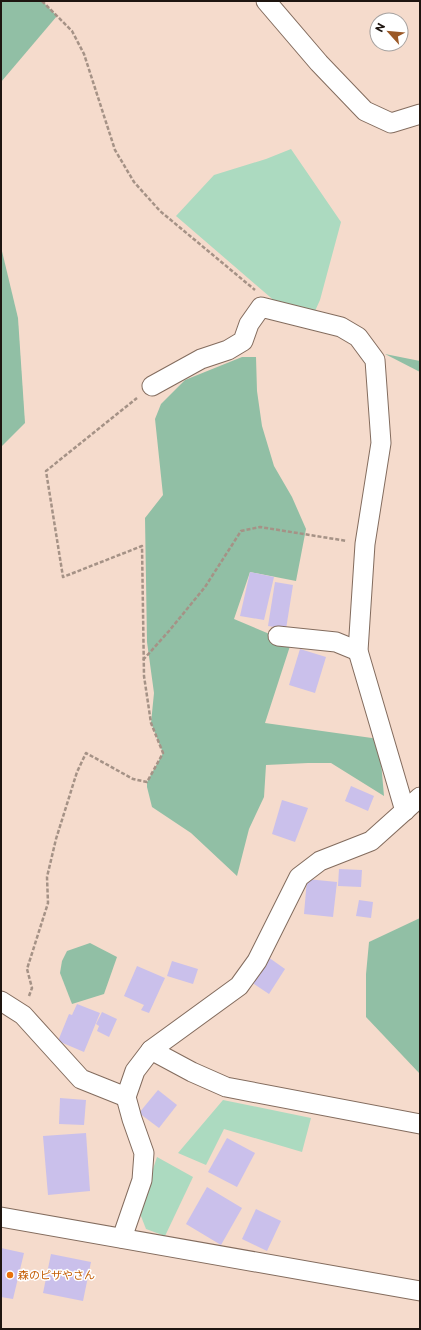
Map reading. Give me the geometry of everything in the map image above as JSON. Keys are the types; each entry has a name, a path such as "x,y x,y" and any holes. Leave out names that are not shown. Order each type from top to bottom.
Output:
{"street":[{"path":"266,1 323,68 365,111 391,122 420,114"},
{"path":"152,386 201,359 228,350 243,341 249,324 261,307 340,327 358,337 375,360 381,443 365,544 358,651 405,810"},
{"path":"278,636 336,642 358,651"},
{"path":"122,1238 142,1180 144,1153 126,1097 135,1071 151,1050 238,986 257,961 299,877 320,861 371,841 420,797"},
{"path":"1,1001 23,1015 81,1079 126,1097"},
{"path":"151,1050 192,1072 226,1087 420,1124"},
{"path":"1,1218 420,1291"}],"path":[{"path":"42,1 72,31 84,54 115,150 134,182 160,211 256,291"},
{"path":"23,1015 32,988 27,968 48,903 47,877 56,839 77,772 86,753 133,779 147,782 163,753 151,723 144,676 142,546 63,577 46,471 152,386"},
{"path":"143,661 205,587 241,531 260,527 365,544"}],"green space":[{"path":"1,1 42,1 57,16 1,82"},
{"path":"291,149 341,222 320,300 315,311 277,303 176,216 214,175 266,159"},
{"path":"1,247 18,318 25,423 1,447"},
{"path":"385,354 420,361 420,372"},
{"path":"242,357 256,357 257,391 262,426 274,466 292,497 306,529 296,581 250,572 234,619 291,643 265,723 379,739 384,796 331,763 266,765 264,797 249,829 237,876 191,833 152,807 147,782 163,753 151,723 154,693 147,642 145,518 163,495 155,419 161,404 185,380"},
{"path":"420,918 420,1074 366,1017 366,974 369,942"},
{"path":"90,943 117,957 104,994 72,1004 60,973 62,961 67,951"},
{"path":"223,1100 311,1118 302,1152 224,1129 206,1165 178,1153"},
{"path":"157,1157 193,1177 165,1236 146,1229 139,1211"}],"building":[{"path":"250,572 274,577 264,620 240,616"},
{"path":"275,582 293,585 286,629 268,626"},
{"path":"300,649 326,657 315,693 289,685"},
{"path":"351,786 374,796 368,811 345,801"},
{"path":"282,800 308,808 295,842 272,834"},
{"path":"339,869 362,870 361,887 338,886"},
{"path":"307,879 337,882 333,917 304,914"},
{"path":"359,900 373,902 371,918 356,916"},
{"path":"268,957 285,969 269,994 251,982"},
{"path":"172,961 198,969 193,984 167,976"},
{"path":"137,966 165,978 149,1013 141,1010 144,1005 124,996"},
{"path":"77,1004 100,1013 84,1052 58,1041 69,1014 72,1015"},
{"path":"102,1012 117,1019 109,1037 97,1031 99,1026 96,1024"},
{"path":"158,1090 177,1105 159,1128 139,1113"},
{"path":"60,1098 86,1100 84,1125 59,1124"},
{"path":"86,1133 90,1191 48,1195 43,1136"},
{"path":"227,1138 255,1153 237,1187 208,1172"},
{"path":"207,1187 242,1208 221,1245 186,1224"},
{"path":"256,1209 281,1221 267,1251 242,1239"},
{"name":"森のピザやさん","path":"1,1248 24,1253 13,1299 1,1297"},
{"path":"51,1254 91,1262 83,1301 43,1293"}],"place":[{"name":"森のピザやさん","path":"10,1275"}]}
